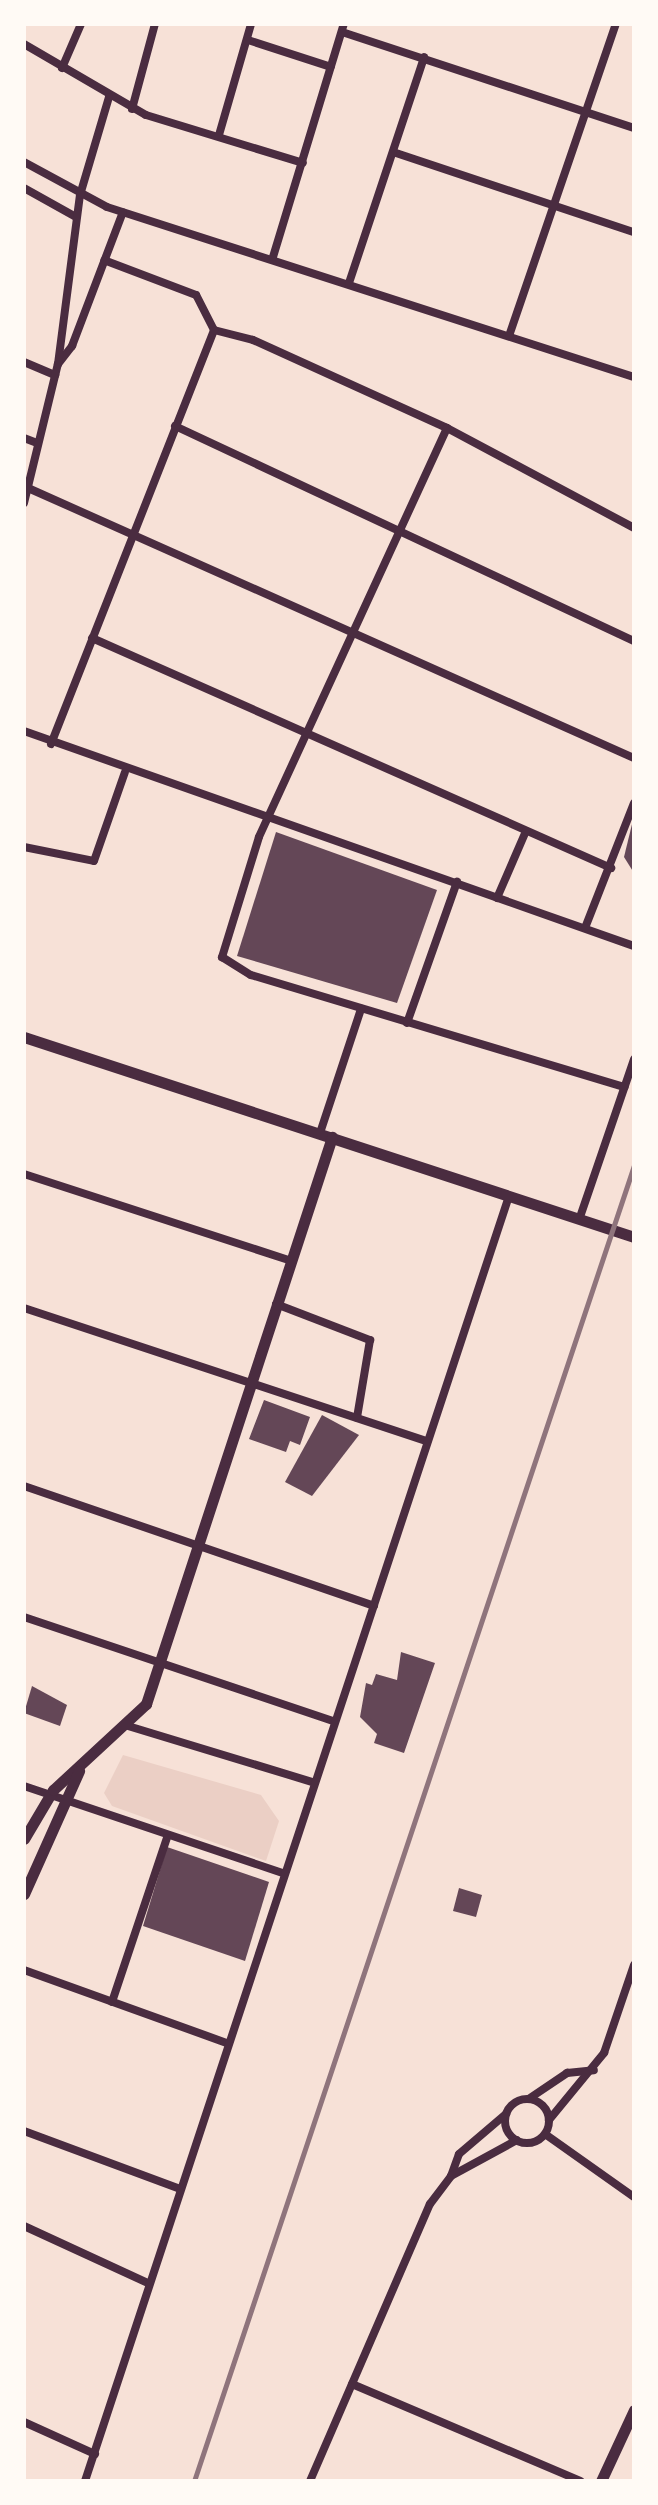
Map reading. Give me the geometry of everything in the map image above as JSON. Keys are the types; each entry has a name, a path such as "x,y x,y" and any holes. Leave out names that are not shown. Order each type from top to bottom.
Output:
{"street":[{"path":"62,68 81,24"},
{"path":"132,109 155,24"},
{"path":"219,135 251,24"},
{"path":"509,336 557,205 616,24"},
{"path":"273,257 343,28 634,128"},
{"path":"248,40 331,67"},
{"path":"24,44 132,109 303,163"},
{"path":"349,283 424,57"},
{"path":"24,503 58,364 80,195 109,97"},
{"path":"393,152 634,232"},
{"path":"24,162 80,195 123,212 273,257 634,377"},
{"path":"24,188 76,217"},
{"path":"58,364 72,346 123,212"},
{"path":"104,260 196,295 214,330 253,340 447,428 634,528"},
{"path":"51,744 214,330"},
{"path":"24,362 55,375"},
{"path":"175,426 634,641"},
{"path":"447,428 349,631 306,731 269,818 222,957 251,975 625,1087"},
{"path":"24,438 37,443"},
{"path":"28,488 133,532 634,758"},
{"path":"92,638 611,868"},
{"path":"24,731 125,772 457,882 634,946"},
{"path":"24,847 94,861 125,772"},
{"path":"585,928 634,803"},
{"path":"497,898 526,831"},
{"path":"407,1023 457,882"},
{"path":"320,1133 361,1009"},
{"path":"24,1037 634,1237"},
{"path":"579,1220 634,1059"},
{"path":"24,1839 49,1796 128,1726 146,1704 252,1384 289,1260 332,1137"},
{"path":"24,1174 289,1260"},
{"path":"85,2481 312,1782 374,1606 509,1196"},
{"path":"276,1304 370,1340 357,1418"},
{"path":"24,1308 427,1441"},
{"path":"24,1486 374,1606"},
{"path":"24,1617 333,1721"},
{"path":"128,1726 312,1782"},
{"path":"24,1894 68,1803 79,1771"},
{"path":"24,1786 167,1838 282,1873"},
{"path":"112,2002 167,1838"},
{"path":"545,2134 549,2120 594,2070 634,1965"},
{"path":"24,1970 227,2043"},
{"path":"310,2481 406,2253 451,2176 459,2154 506,2114 567,2073 594,2070"},
{"path":"530,2098 549,2120"},
{"path":"506,2114 517,2140"},
{"path":"24,2131 180,2189"},
{"path":"451,2176 517,2140 545,2134 634,2197"},
{"path":"24,2226 148,2283"},
{"path":"352,2384 580,2481"},
{"path":"601,2481 634,2410"},
{"path":"24,2422 95,2454"}],"shaded area":[{"path":"123,1755 261,1795 279,1821 266,1861 112,1806 104,1793"}],"building":[{"path":"634,816 634,873 624,857"},
{"path":"276,832 437,890 397,1003 237,956"},
{"path":"264,1400 310,1417 300,1445 290,1441 286,1452 249,1439"},
{"path":"322,1415 359,1435 312,1496 285,1482"},
{"path":"401,1652 435,1663 404,1753 374,1743 377,1734 360,1717 366,1683 372,1685 376,1674 397,1680"},
{"path":"32,1686 67,1705 60,1726 24,1713"},
{"path":"167,1847 269,1882 245,1961 143,1926"},
{"path":"459,1888 482,1895 476,1917 453,1911"}],"railway":[{"path":"194,2481 634,1165"}]}
